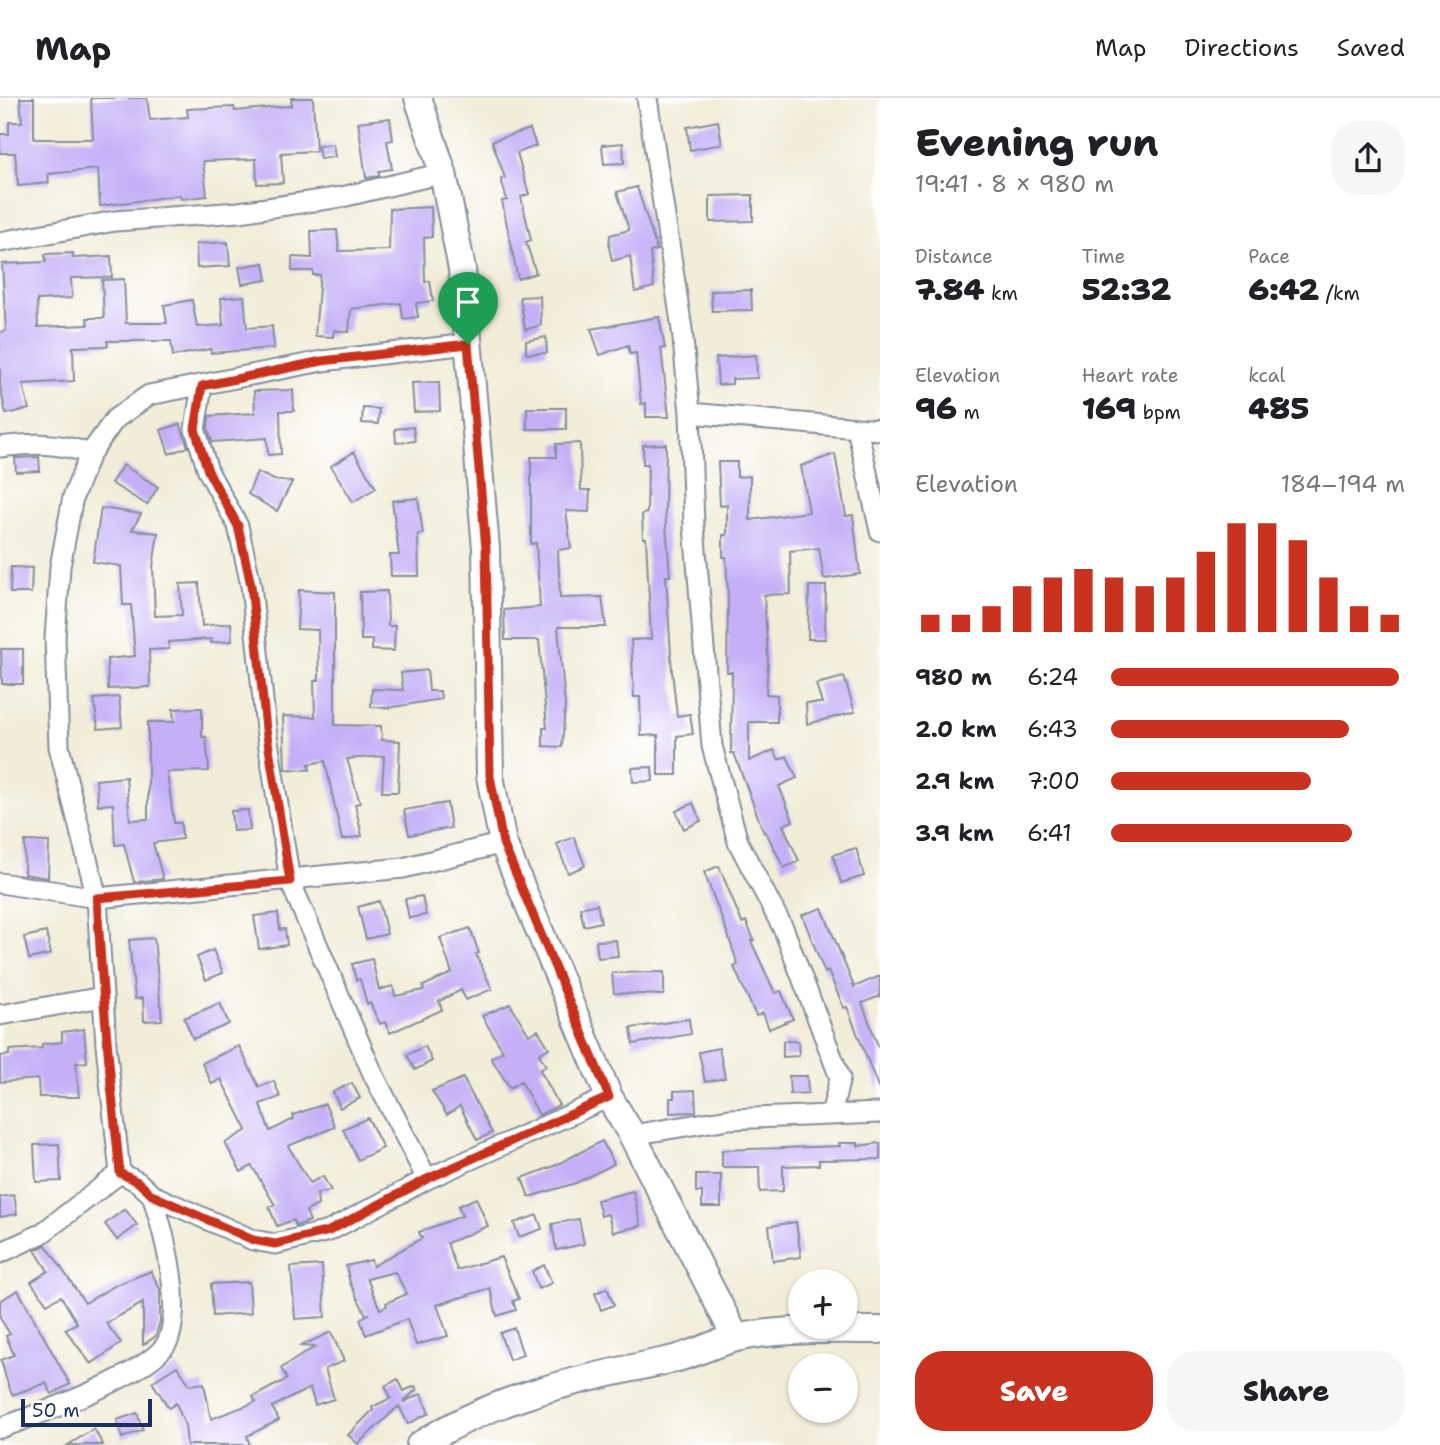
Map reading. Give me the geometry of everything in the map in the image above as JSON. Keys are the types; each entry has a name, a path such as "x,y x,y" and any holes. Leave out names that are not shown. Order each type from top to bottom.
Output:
{"street":[{"path":"418,98 443,173 462,269 486,549 490,776 503,843 609,1097 632,1135 736,1338"},
{"path":"647,98 682,329 690,413 694,526 712,746 738,842 784,930 840,1078 831,1115"},
{"path":"0,242 115,221 239,212 342,197 443,173"},
{"path":"120,1173 103,997 97,898 59,747 55,638 60,567 70,509 90,454 115,419 149,395 322,361 468,344"},
{"path":"202,386 195,429 208,471 238,526 251,585 264,716 290,881 373,1074 427,1179"},
{"path":"690,413 880,429"},
{"path":"857,428 880,531"},
{"path":"0,447 36,442 71,446 90,454"},
{"path":"0,883 97,898 403,868 503,843"},
{"path":"0,1015 103,997"},
{"path":"120,1173 138,1182 152,1195 253,1240 275,1244 329,1231 427,1179 609,1097"},
{"path":"632,1135 729,1119 880,1113"},
{"path":"0,1253 41,1234 120,1173"},
{"path":"0,1428 98,1390 161,1352 169,1340 172,1320 167,1244 152,1195"},
{"path":"420,1445 446,1428 491,1406 584,1378 680,1358 736,1338 809,1331 880,1329"}],"building":[{"path":"20,98 34,98 34,139 93,139 91,98 147,98 150,120 188,117 187,109 234,107 235,111 288,106 292,105 291,98 313,98 316,151 281,153 283,183 257,184 256,159 203,161 207,196 181,199 180,195 100,206 98,169 48,174 49,183 18,186 15,153 0,153 0,134 9,134 9,122 22,122"},
{"path":"390,118 393,140 387,141 392,169 379,171 379,176 366,178 358,122"},
{"path":"718,121 722,144 690,150 687,127"},
{"path":"530,129 536,146 517,153 529,194 521,197 531,240 526,242 536,273 518,279 502,201 507,200 501,179 505,178 492,141"},
{"path":"623,143 624,163 604,164 602,145"},
{"path":"333,144 335,157 320,159 318,146"},
{"path":"637,187 657,250 650,252 654,287 635,292 630,256 612,261 609,247 610,235 629,230 617,192"},
{"path":"753,195 753,221 710,222 710,196"},
{"path":"431,207 432,237 424,238 425,282 430,281 433,301 416,303 418,317 403,319 401,303 351,309 349,332 334,330 333,337 315,336 320,275 313,275 313,271 292,271 292,257 312,258 311,231 337,230 339,251 389,250 390,209"},
{"path":"228,242 230,266 197,268 196,244"},
{"path":"73,253 73,258 111,256 112,277 71,278 72,298 37,300 38,327 88,325 87,318 104,318 102,280 124,279 126,323 167,323 164,305 192,300 197,327 223,325 221,298 244,296 247,328 272,326 274,348 211,353 210,349 173,356 171,341 107,341 108,346 73,347 74,381 23,384 29,409 6,414 0,386 0,332 6,331 2,264 46,262 45,254"},
{"path":"264,263 267,280 242,284 239,267"},
{"path":"751,290 752,310 712,311 711,291"},
{"path":"540,296 541,325 525,330 520,297"},
{"path":"659,317 665,348 661,348 669,417 646,417 646,403 641,404 636,353 630,354 628,345 600,355 591,329"},
{"path":"546,337 547,353 526,354 526,341"},
{"path":"756,355 757,378 732,379 732,384 718,385 716,358"},
{"path":"439,382 440,411 414,412 412,383"},
{"path":"293,390 294,411 280,411 281,454 268,455 267,438 212,442 208,428 209,416 255,413 254,391"},
{"path":"363,408 379,409 378,424 362,423"},
{"path":"527,408 566,408 566,429 527,429"},
{"path":"180,424 188,447 169,454 161,430"},
{"path":"413,427 415,441 396,443 395,429"},
{"path":"580,443 581,490 590,490 589,512 566,511 571,548 558,550 560,598 602,597 606,627 558,627 565,705 562,747 543,746 543,728 547,728 539,640 505,640 504,610 540,607 536,543 531,544 531,457 556,457 556,444"},
{"path":"666,444 665,512 670,576 666,576 672,671 677,716 690,714 693,734 677,736 677,775 658,775 658,735 641,736 640,697 634,697 631,640 651,639 646,538 643,538 642,514 647,513 648,464 643,464 643,445"},
{"path":"354,452 376,488 353,502 331,466"},
{"path":"835,454 846,516 853,515 860,574 824,579 819,548 790,551 791,594 764,595 768,661 766,694 777,695 777,722 749,722 749,761 774,750 779,760 787,756 797,778 779,786 793,821 783,825 799,861 784,868 766,832 764,833 734,753 731,753 732,672 727,672 728,592 726,557 723,557 723,535 727,535 727,505 720,506 718,462 737,462 737,477 750,476 750,520 809,512 801,466"},
{"path":"39,457 40,471 16,472 15,458"},
{"path":"123,465 158,487 147,505 111,483"},
{"path":"257,472 274,480 292,482 277,511 248,494"},
{"path":"418,498 423,534 418,534 419,576 391,576 390,555 399,555 392,501"},
{"path":"101,508 141,514 132,530 158,533 153,567 155,616 182,615 180,584 199,583 202,626 231,623 232,641 211,643 211,639 169,642 169,649 149,650 150,687 108,689 107,659 135,656 131,605 123,605 121,566 93,562"},
{"path":"11,567 32,568 31,593 10,593"},
{"path":"809,586 826,586 825,639 808,639"},
{"path":"299,590 335,592 335,725 381,726 382,740 400,741 398,792 382,792 384,756 347,759 360,803 355,804 362,836 342,840 325,761 309,764 310,770 285,769 283,716 315,717 314,681 319,680 318,630 297,629"},
{"path":"387,591 388,626 395,626 394,651 372,650 372,640 361,640 360,592"},
{"path":"1,649 23,649 23,684 2,684"},
{"path":"427,670 429,691 440,691 441,699 388,708 371,707 372,689 403,690 401,673"},
{"path":"844,677 855,712 807,724 806,703 822,703 816,684"},
{"path":"119,697 122,727 98,729 94,699"},
{"path":"202,708 202,737 206,737 209,771 167,772 174,823 181,823 182,839 153,843 163,879 134,882 124,844 115,845 113,804 98,805 96,780 126,777 130,820 148,819 148,722 174,722 173,709"},
{"path":"652,767 653,781 633,782 632,768"},
{"path":"447,803 451,828 409,835 404,810"},
{"path":"693,803 701,821 684,829 676,811"},
{"path":"248,810 250,830 233,831 231,811"},
{"path":"574,837 585,866 568,873 557,844"},
{"path":"25,841 49,842 48,878 24,874"},
{"path":"856,848 864,876 841,883 833,855"},
{"path":"719,866 742,923 746,921 754,940 751,941 775,993 781,991 793,1019 769,1029 763,1013 756,1016 734,967 738,965 704,872"},
{"path":"422,896 426,915 409,918 405,899"},
{"path":"379,901 387,934 366,939 358,907"},
{"path":"597,904 601,922 584,926 580,908"},
{"path":"822,908 854,987 880,976 880,996 862,1003 880,1051 880,1092 847,1007 844,1008 828,971 825,973 802,915"},
{"path":"278,913 280,930 285,929 287,945 259,949 254,916"},
{"path":"470,928 479,953 476,954 492,989 466,1000 461,990 439,1001 442,1010 390,1033 385,1022 380,1024 370,1003 367,1004 360,979 356,980 352,964 372,959 379,990 393,986 395,996 424,990 423,986 452,973 440,938"},
{"path":"46,932 51,954 29,959 24,937"},
{"path":"154,938 162,1020 144,1021 143,998 135,999 129,940"},
{"path":"616,940 618,956 598,958 596,941"},
{"path":"213,950 223,973 206,980 197,957"},
{"path":"664,972 664,995 614,993 612,973"},
{"path":"220,1003 229,1024 193,1039 184,1018"},
{"path":"510,1004 529,1035 538,1030 549,1048 539,1054 546,1066 540,1070 559,1105 539,1115 521,1081 510,1088 491,1058 503,1051 482,1016"},
{"path":"689,1019 691,1034 633,1044 631,1028"},
{"path":"84,1029 87,1062 76,1063 79,1097 39,1097 38,1079 0,1082 0,1056 9,1055 9,1050 42,1048 42,1044 62,1042 62,1032"},
{"path":"783,1041 798,1041 799,1056 783,1057"},
{"path":"239,1046 259,1087 274,1081 280,1097 260,1104 270,1131 294,1119 293,1115 325,1104 335,1127 288,1146 310,1183 323,1176 331,1191 317,1193 318,1205 306,1211 310,1221 296,1226 293,1220 277,1226 269,1207 275,1205 252,1166 241,1172 225,1143 247,1130 221,1079 212,1084 202,1063"},
{"path":"425,1046 432,1061 415,1070 407,1055"},
{"path":"719,1048 725,1078 705,1082 699,1052"},
{"path":"789,1076 807,1076 808,1093 790,1094"},
{"path":"463,1078 492,1133 477,1140 460,1106 447,1115 432,1091"},
{"path":"352,1083 360,1098 340,1108 333,1092"},
{"path":"695,1090 696,1112 670,1113 670,1098 674,1098 674,1091"},
{"path":"368,1118 383,1148 358,1160 343,1129"},
{"path":"602,1141 614,1164 576,1183 529,1197 522,1178 554,1166"},
{"path":"839,1143 858,1143 858,1146 880,1143 880,1159 819,1160 819,1165 783,1166 783,1191 760,1192 759,1167 722,1167 722,1150 840,1146"},
{"path":"59,1144 61,1181 36,1182 34,1145"},
{"path":"696,1175 721,1175 721,1207 702,1207 702,1192 696,1192"},
{"path":"633,1191 641,1226 613,1232 608,1214 601,1216 597,1200"},
{"path":"14,1195 17,1214 0,1217 0,1197"},
{"path":"476,1198 488,1226 447,1243 457,1270 501,1257 519,1299 513,1301 516,1310 497,1316 490,1288 437,1305 448,1336 416,1345 407,1319 366,1335 360,1319 369,1314 366,1315 350,1283 346,1266 371,1260 373,1266 422,1238 419,1232 462,1216 458,1206","holes":["395,1272 407,1294 386,1303 387,1306 380,1309 367,1279"]},
{"path":"125,1209 137,1225 117,1240 105,1224"},
{"path":"537,1215 542,1229 519,1237 514,1223"},
{"path":"579,1219 584,1244 556,1250 552,1224"},
{"path":"796,1222 801,1257 773,1261 769,1226"},
{"path":"46,1245 85,1303 116,1285 151,1271 160,1289 160,1321 156,1336 143,1345 143,1303 106,1323 121,1343 91,1364 65,1329 77,1323 61,1296 47,1304 31,1282 48,1271 35,1250"},
{"path":"322,1265 325,1317 295,1319 291,1267"},
{"path":"544,1265 552,1283 538,1289 532,1271"},
{"path":"249,1282 251,1313 213,1316 211,1284"},
{"path":"607,1288 614,1305 601,1310 595,1293"},
{"path":"18,1290 70,1384 52,1394 46,1383 12,1395 6,1378 1,1360 14,1355 6,1336 10,1334 0,1318 0,1301"},
{"path":"514,1328 523,1355 509,1360 500,1333"},
{"path":"331,1332 344,1361 325,1369 334,1399 315,1405 310,1388 272,1407 279,1420 247,1436 250,1445 187,1445 185,1425 176,1403 169,1408 152,1382 177,1366 190,1385 204,1383 211,1419 256,1402 253,1397 287,1379 281,1368 315,1347 301,1346"},
{"path":"398,1379 404,1391 415,1386 417,1389 403,1402 421,1394 429,1413 408,1424 399,1406 358,1444 348,1435 373,1410 372,1407 391,1398 385,1386"},
{"path":"137,1413 143,1430 122,1438 117,1420"},
{"path":"94,1429 103,1445 68,1445"}],"route":[{"path":"468,344 486,549 490,776 503,843 557,978 609,1097 427,1179 329,1231 306,1239 275,1244 253,1240 152,1195 138,1182 120,1173 100,962 97,898 290,881 266,729 251,585 238,526 208,471 195,429 202,386 322,361 468,344"}]}
